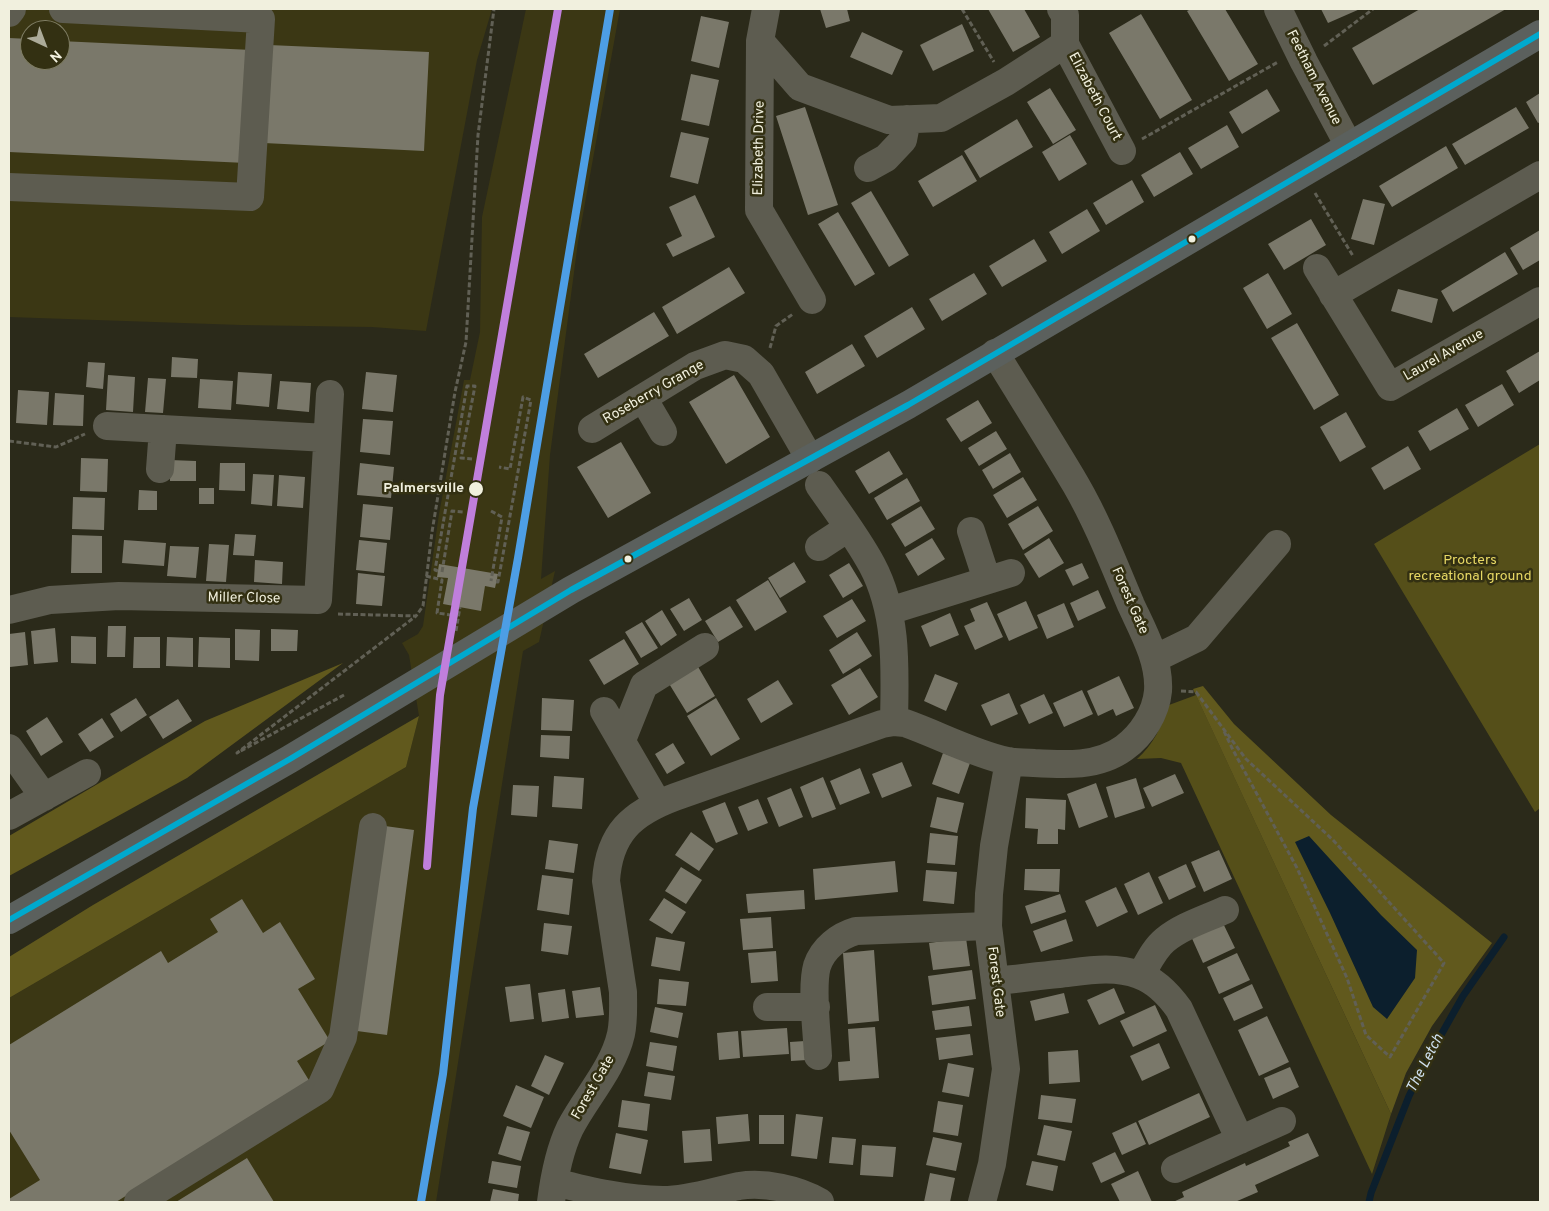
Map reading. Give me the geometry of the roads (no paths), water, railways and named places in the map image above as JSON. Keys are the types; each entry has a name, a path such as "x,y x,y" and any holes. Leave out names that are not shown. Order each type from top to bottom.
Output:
{"main road":[{"path":"9,920 290,759 571,590 908,405 1540,34"}],"street":[{"path":"9,13 12,9"},
{"path":"9,187 250,196 261,19 62,9"},
{"name":"Elizabeth Drive","path":"766,9 760,41 759,210 812,300"},
{"name":"Elizabeth Court","path":"1061,9 1065,15 1065,44 1122,150"},
{"name":"Feetham Avenue","path":"1278,9 1349,146"},
{"path":"760,41 800,87 889,120 907,119 903,140 886,158 868,168"},
{"name":"Elizabeth Court","path":"907,119 941,118 1006,82 1065,44"},
{"path":"1334,295 1540,175"},
{"name":"Laurel Avenue","path":"1317,268 1390,388 1540,300"},
{"name":"Forest Gate","path":"820,1202 809,1195 781,1195 757,1185 740,1186 665,1200 552,1192 561,1152 569,1130 616,1050 623,1023 623,992 606,881 607,866 611,852 626,826 646,810 866,729 894,722 919,728 1009,761 1069,765 1090,763 1106,758 1131,743 1140,732 1155,704 1158,690 1154,659 1077,487 995,353"},
{"name":"Roseberry Grange","path":"592,429 694,366 725,355 744,359 761,374 810,459"},
{"path":"106,426 327,438 330,394"},
{"path":"643,398 663,432"},
{"path":"160,469 163,429"},
{"name":"Miller Close","path":"9,610 50,600 119,596 318,600 327,438"},
{"path":"819,485 872,564 885,595 894,640 894,722"},
{"path":"819,547 848,528"},
{"path":"889,611 999,577 971,531"},
{"path":"1154,659 1197,638 1277,544"},
{"path":"622,740 644,685 705,647"},
{"path":"604,711 658,804"},
{"path":"622,740 652,721"},
{"path":"9,748 44,797"},
{"name":"Forest Gate","path":"982,1202 992,1164 1006,1069 988,926 994,846 1009,761"},
{"path":"9,816 87,773"},
{"path":"138,1202 320,1089 343,1037 373,827"},
{"path":"1140,975 1164,941 1181,930 1225,910"},
{"path":"818,1056 815,980 817,966 830,946 846,934 856,931 988,926"},
{"path":"994,981 1093,970 1127,971 1140,975 1161,988 1179,1010 1240,1140"},
{"path":"767,1007 816,1007"},
{"path":"1175,1169 1282,1121"}],"water":[{"path":"1309,836 1381,915 1417,950 1415,978 1387,1019 1373,1007 1295,842"}],"waterway":[{"name":"The Letch","path":"1369,1202 1409,1096 1428,1058 1463,996 1504,937"}],"place":[{"name":"Palmersville","path":"476,489"}],"park label":[{"name":"Procters recreational ground","path":"1470,570"}]}
